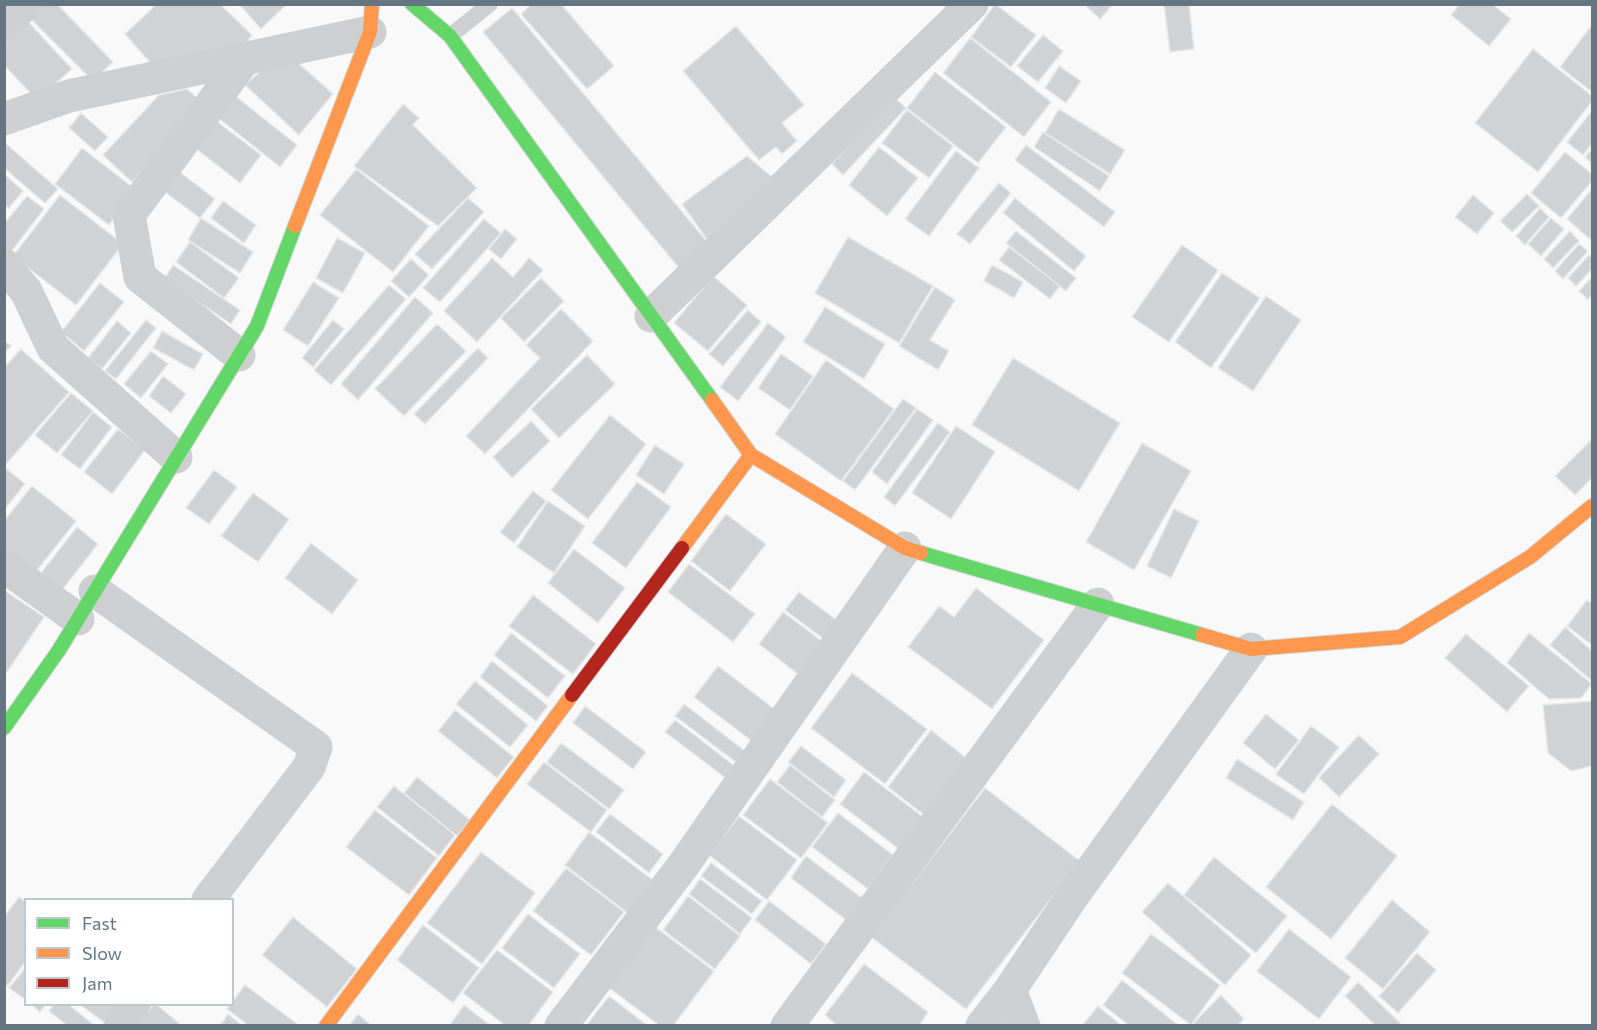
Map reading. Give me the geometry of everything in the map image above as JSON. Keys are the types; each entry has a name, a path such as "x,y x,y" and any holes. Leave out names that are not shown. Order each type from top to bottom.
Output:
{"street":[{"path":"4,25 26,4"},
{"path":"412,4 450,36 751,455 905,548 1251,648 1400,637 1530,557 1593,506"},
{"path":"651,316 972,4"},
{"path":"4,119 69,96 243,61 371,18"},
{"path":"4,728 78,619 256,326 371,18"},
{"path":"239,355 140,277 129,215 243,61"},
{"path":"4,266 26,291 53,348 176,457"},
{"path":"326,1026 751,455"},
{"path":"561,1026 682,867 905,548"},
{"path":"4,566 78,619"},
{"path":"95,591 316,747 309,767 210,898"},
{"path":"787,1026 1098,603"},
{"path":"982,1026 1010,990 1072,897 1251,648"},
{"path":"1010,990 1024,1026"},
{"path":"120,1026 133,1006"}],"lane":[{"path":"450,36 490,4"}],"building":[{"path":"42,4 57,4 113,62 93,81 29,17"},
{"path":"157,4 220,4 252,35 246,43 155,68 125,34"},
{"path":"239,4 287,4 261,29"},
{"path":"532,4 561,4 614,66 587,89 521,14"},
{"path":"995,4 1036,35 1011,67 971,37"},
{"path":"1084,4 1113,4 1100,19"},
{"path":"1164,4 1189,4 1194,49 1170,52"},
{"path":"1460,4 1492,4 1511,19 1489,46 1451,15"},
{"path":"512,8 709,244 679,268 483,32"},
{"path":"24,17 72,69 37,100 4,65 4,35"},
{"path":"1592,25 1592,92 1560,67"},
{"path":"736,26 804,105 782,123 797,141 782,154 776,147 759,160 683,71"},
{"path":"1043,35 1063,51 1038,82 1017,66"},
{"path":"970,38 1051,102 1024,137 943,73"},
{"path":"1533,49 1592,96 1592,101 1538,172 1475,123"},
{"path":"295,60 333,94 299,135 245,85 269,64"},
{"path":"1059,66 1081,81 1066,103 1045,88"},
{"path":"935,72 1006,127 978,163 907,108"},
{"path":"187,89 203,103 132,182 103,155 159,95"},
{"path":"234,95 297,145 280,167 217,117"},
{"path":"894,97 906,108 843,175 832,164"},
{"path":"403,104 419,118 413,125 477,188 438,226 354,166"},
{"path":"1059,109 1125,150 1110,174 1045,133"},
{"path":"907,110 953,146 929,178 882,143"},
{"path":"1592,111 1592,144 1583,155 1567,142"},
{"path":"81,113 108,137 95,151 69,128"},
{"path":"211,117 261,155 240,183 190,144"},
{"path":"1043,132 1109,176 1100,191 1034,147"},
{"path":"4,142 58,189 45,203 4,168"},
{"path":"1026,145 1115,212 1104,227 1015,160"},
{"path":"879,147 918,178 887,216 849,185"},
{"path":"82,148 136,190 109,225 55,184"},
{"path":"1592,149 1592,164 1585,157"},
{"path":"956,151 979,168 929,236 905,219"},
{"path":"1565,152 1592,174 1592,181 1561,218 1531,193"},
{"path":"747,156 772,177 713,248 682,204"},
{"path":"172,166 215,199 200,218 157,186"},
{"path":"356,169 429,226 393,272 320,215"},
{"path":"4,174 23,191 9,208 4,204"},
{"path":"999,183 1011,193 970,244 957,234"},
{"path":"1592,189 1592,241 1567,219"},
{"path":"1527,194 1539,206 1512,232 1500,221"},
{"path":"60,195 123,244 76,305 13,256"},
{"path":"1473,195 1494,213 1477,234 1455,217"},
{"path":"27,196 44,209 11,252 4,247 4,224"},
{"path":"468,198 484,212 432,269 415,254"},
{"path":"1015,198 1086,256 1074,271 1003,213"},
{"path":"223,201 256,225 244,243 211,218"},
{"path":"1540,208 1549,217 1525,245 1516,236"},
{"path":"201,218 253,252 240,273 188,240"},
{"path":"1551,218 1564,229 1541,256 1528,244"},
{"path":"484,219 501,233 440,302 423,288"},
{"path":"505,229 517,239 501,259 489,249"},
{"path":"1016,231 1076,278 1066,291 1006,243"},
{"path":"1570,231 1579,241 1553,268 1544,259"},
{"path":"848,237 933,286 899,343 815,293"},
{"path":"337,238 365,253 343,293 316,278"},
{"path":"190,242 239,278 224,298 176,262"},
{"path":"1579,244 1588,251 1563,279 1555,271"},
{"path":"1182,245 1218,270 1169,342 1132,317"},
{"path":"1009,247 1060,286 1050,299 999,260"},
{"path":"1589,255 1592,258 1592,269 1576,286 1568,278"},
{"path":"492,258 513,277 529,258 543,270 477,342 444,311"},
{"path":"411,259 429,275 409,297 391,281"},
{"path":"173,265 240,310 231,324 164,279"},
{"path":"992,265 1023,282 1014,298 984,281"},
{"path":"1222,273 1260,298 1211,368 1175,342"},
{"path":"713,276 747,305 708,351 674,323"},
{"path":"1592,277 1592,295 1588,300 1579,291"},
{"path":"541,278 564,301 524,342 501,318"},
{"path":"313,282 339,298 308,346 283,330"},
{"path":"100,283 124,302 84,351 61,332"},
{"path":"389,285 406,299 331,385 314,370"},
{"path":"935,287 955,300 930,340 949,351 938,370 899,346"},
{"path":"1266,296 1301,320 1253,391 1218,368"},
{"path":"415,297 433,313 358,400 341,384"},
{"path":"825,307 885,344 864,379 803,342"},
{"path":"561,309 593,341 485,454 466,436 540,358 526,345"},
{"path":"748,310 761,322 723,366 709,354"},
{"path":"146,320 156,328 116,379 105,371"},
{"path":"333,320 344,329 313,367 302,358"},
{"path":"117,321 131,333 102,369 88,358"},
{"path":"768,323 786,337 738,401 720,387"},
{"path":"437,324 466,351 404,416 375,389"},
{"path":"162,331 203,354 194,370 153,348"},
{"path":"4,340 11,346 4,353"},
{"path":"478,348 488,358 425,424 414,414"},
{"path":"21,349 69,392 7,463 4,461 4,368"},
{"path":"151,351 168,364 141,398 124,384"},
{"path":"781,354 813,376 790,410 758,388"},
{"path":"587,355 615,384 559,438 531,409"},
{"path":"1013,358 1120,423 1079,491 972,425"},
{"path":"826,360 894,409 841,481 775,434"},
{"path":"163,376 186,394 171,413 149,396"},
{"path":"71,393 93,411 57,453 35,435"},
{"path":"903,399 916,408 855,490 843,481"},
{"path":"917,409 933,420 887,484 872,472"},
{"path":"93,412 112,427 80,469 61,455"},
{"path":"610,415 646,444 588,519 551,490"},
{"path":"531,421 550,441 512,478 493,457"},
{"path":"938,423 950,432 895,506 884,497"},
{"path":"956,426 995,452 951,519 912,493"},
{"path":"118,429 145,450 112,494 84,472"},
{"path":"1592,439 1592,478 1575,495 1555,476"},
{"path":"1142,443 1191,471 1134,570 1086,542"},
{"path":"655,445 684,464 664,494 636,475"},
{"path":"7,469 25,484 4,510 4,473"},
{"path":"214,470 237,487 209,524 186,508"},
{"path":"637,482 671,507 626,568 592,543"},
{"path":"32,486 76,521 34,574 4,551 4,521"},
{"path":"533,491 546,501 514,543 500,532"},
{"path":"253,493 289,519 258,562 221,536"},
{"path":"548,501 585,526 554,573 517,547"},
{"path":"1174,509 1199,521 1171,578 1147,566"},
{"path":"726,514 766,544 730,591 691,561"},
{"path":"77,527 98,544 58,595 37,578"},
{"path":"311,543 358,580 332,614 285,578"},
{"path":"574,549 625,588 598,623 548,583"},
{"path":"689,564 755,614 733,642 668,592"},
{"path":"976,588 1044,640 992,709 908,647 939,606 954,617"},
{"path":"4,590 44,617 7,672 4,671"},
{"path":"799,592 843,625 829,643 785,610"},
{"path":"533,595 596,644 573,674 509,626"},
{"path":"1587,600 1592,603 1592,645 1567,626"},
{"path":"783,612 827,645 803,678 759,644"},
{"path":"1565,627 1592,651 1592,681 1550,645"},
{"path":"511,633 565,676 548,698 494,655"},
{"path":"1529,633 1592,684 1581,698 1549,699 1507,663"},
{"path":"1466,634 1529,686 1507,712 1445,658"},
{"path":"492,661 548,706 536,721 480,677"},
{"path":"718,666 777,711 753,742 694,697"},
{"path":"852,673 927,729 885,784 811,728"},
{"path":"475,681 528,725 510,747 456,704"},
{"path":"1592,701 1592,766 1571,771 1548,753 1543,705"},
{"path":"684,704 749,754 741,766 675,716"},
{"path":"585,706 646,752 633,769 573,723"},
{"path":"455,710 514,757 497,778 438,731"},
{"path":"1266,714 1299,740 1275,769 1243,743"},
{"path":"675,720 736,767 727,779 665,732"},
{"path":"1311,726 1339,747 1304,794 1276,774"},
{"path":"931,730 970,761 928,818 888,787"},
{"path":"1359,735 1379,754 1339,797 1319,778"},
{"path":"561,743 624,790 609,809 547,762"},
{"path":"801,746 846,780 834,797 788,762"},
{"path":"1237,759 1304,802 1293,820 1226,778"},
{"path":"544,762 607,810 591,832 527,784"},
{"path":"790,765 835,800 822,817 777,782"},
{"path":"864,772 923,817 899,849 840,804"},
{"path":"417,777 470,820 457,836 404,793"},
{"path":"770,779 828,823 801,858 743,815"},
{"path":"394,786 455,835 439,856 377,807"},
{"path":"985,788 1080,861 966,1009 871,937"},
{"path":"1332,804 1397,856 1331,939 1266,887"},
{"path":"375,810 437,858 409,895 346,847"},
{"path":"838,813 893,855 868,889 812,847"},
{"path":"610,814 663,854 649,873 596,832"},
{"path":"739,816 797,860 767,900 709,855"},
{"path":"589,832 654,881 629,914 565,865"},
{"path":"481,852 535,893 482,964 427,923"},
{"path":"806,856 862,898 846,920 791,878"},
{"path":"1214,857 1287,916 1256,953 1184,895"},
{"path":"711,863 762,901 752,914 701,876"},
{"path":"566,868 624,912 591,955 533,911"},
{"path":"700,879 752,918 740,934 689,894"},
{"path":"1168,883 1251,955 1225,985 1142,912"},
{"path":"688,896 740,936 715,969 663,930"},
{"path":"19,897 24,901 24,964 7,986 4,984 4,917"},
{"path":"1392,900 1430,932 1383,989 1345,958"},
{"path":"769,901 826,944 811,964 755,920"},
{"path":"528,914 580,954 554,988 502,948"},
{"path":"293,917 357,969 327,1007 262,955"},
{"path":"423,925 479,968 453,1003 397,960"},
{"path":"654,926 714,971 673,1026 660,1026 608,987"},
{"path":"1289,929 1351,977 1319,1019 1257,971"},
{"path":"1151,934 1220,985 1191,1025 1122,973"},
{"path":"497,950 553,992 528,1026 506,1026 463,993"},
{"path":"1417,953 1436,970 1398,1013 1379,996"},
{"path":"864,964 928,1012 919,1026 838,1026 825,1015"},
{"path":"24,969 24,999 9,988"},
{"path":"1122,980 1179,1026 1130,1026 1103,1005"},
{"path":"1358,982 1403,1026 1376,1026 1345,996"},
{"path":"245,985 300,1026 249,1026 227,1009 229,1006 234,1006 234,1000"},
{"path":"1221,995 1244,1019 1237,1026 1191,1026"},
{"path":"609,996 648,1026 586,1026"},
{"path":"464,1005 491,1026 449,1026"},
{"path":"33,1006 44,1006 40,1012"},
{"path":"53,1006 70,1006 95,1026 68,1026 49,1011"},
{"path":"82,1006 115,1006 104,1022"},
{"path":"152,1006 158,1006 182,1026 137,1026"},
{"path":"1098,1006 1122,1026 1082,1026"},
{"path":"228,1014 243,1026 220,1026"},
{"path":"358,1014 372,1026 349,1026"}],"traffic: fast":[{"path":"412,4 450,36 712,400"},
{"path":"4,728 59,650 257,326 295,226"},
{"path":"921,553 1202,635"}],"traffic: slow":[{"path":"295,226 370,32 372,4"},
{"path":"712,400 751,455 905,548 921,553"},
{"path":"682,548 751,455"},
{"path":"1202,635 1251,649 1400,637 1530,557 1592,506"},
{"path":"326,1026 572,695"}],"traffic: jam":[{"path":"572,695 682,548"}]}
